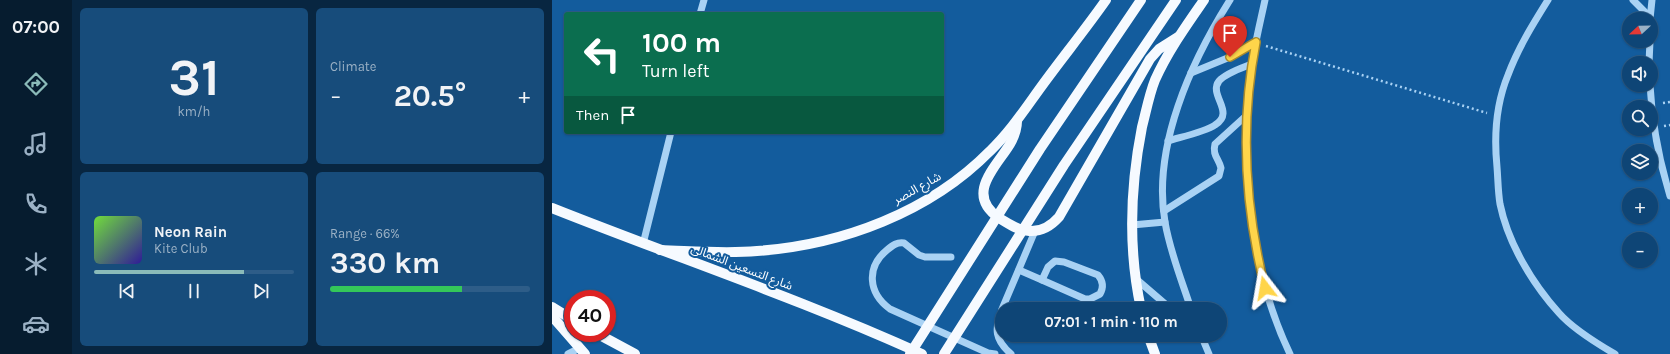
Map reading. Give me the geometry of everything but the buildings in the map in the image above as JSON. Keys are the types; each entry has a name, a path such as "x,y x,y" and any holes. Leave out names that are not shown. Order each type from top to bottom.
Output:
{"main road":[{"name":"شارع النصر","path":"660,250 756,252 807,245 854,232 900,214 940,192 970,170 1004,137 1106,0"},
{"path":"910,354 1040,149 1141,0"},
{"path":"944,354 1064,165 1176,0"},
{"path":"1140,302 1135,278 1132,202 1135,172 1146,113 1155,81 1178,37 1204,0"},
{"path":"1017,118 1014,135 987,177 984,192 988,206 996,216 1022,230 1035,231 1048,227 1059,217 1150,59 1159,49 1178,37"},
{"name":"شارع التسعين الشمالى","path":"552,208 643,244 817,309 922,354"},
{"path":"552,307 564,314"},
{"path":"552,316 583,351"},
{"path":"613,342 636,354"},
{"path":"1151,342 1155,354"}],"street":[{"path":"701,12 704,0"},
{"path":"1190,302 1169,240 1165,222 1162,182 1168,141 1191,73 1201,49 1230,0"},
{"path":"1265,0 1252,64 1248,114 1248,172 1253,230 1265,288 1274,316 1290,354"},
{"path":"1548,0 1522,44 1507,76 1497,116 1496,156 1500,204 1516,249 1531,276 1559,313 1595,343 1614,354"},
{"path":"1633,0 1644,12"},
{"path":"1651,12 1652,0"},
{"path":"1191,73 1230,57 1256,42"},
{"path":"1168,141 1210,127 1219,122 1223,112 1223,107 1216,92 1216,86 1224,77 1252,64"},
{"path":"1650,92 1655,134 1670,196"},
{"path":"1164,211 1219,176 1221,168 1215,157 1215,144 1248,114"},
{"path":"643,244 670,134"},
{"path":"1132,225 1165,222"},
{"path":"1005,302 1035,231"},
{"path":"951,257 924,257 919,255 904,243 896,243 882,254 874,264 872,277 877,295 885,305 890,308 988,353 995,354"},
{"path":"1019,270 1085,299 1096,298 1102,290 1101,279 1098,275 1060,261 1051,264 1042,280"},
{"path":"1135,278 1163,302"},
{"path":"1000,354 1009,352 1001,342"},
{"path":"1204,342 1209,354"},
{"path":"568,354 583,351"}],"path":[{"path":"1256,42 1497,116"}],"route":[{"path":"1230,57 1256,42 1249,85 1247,142 1249,201 1258,259 1265,288"}]}
